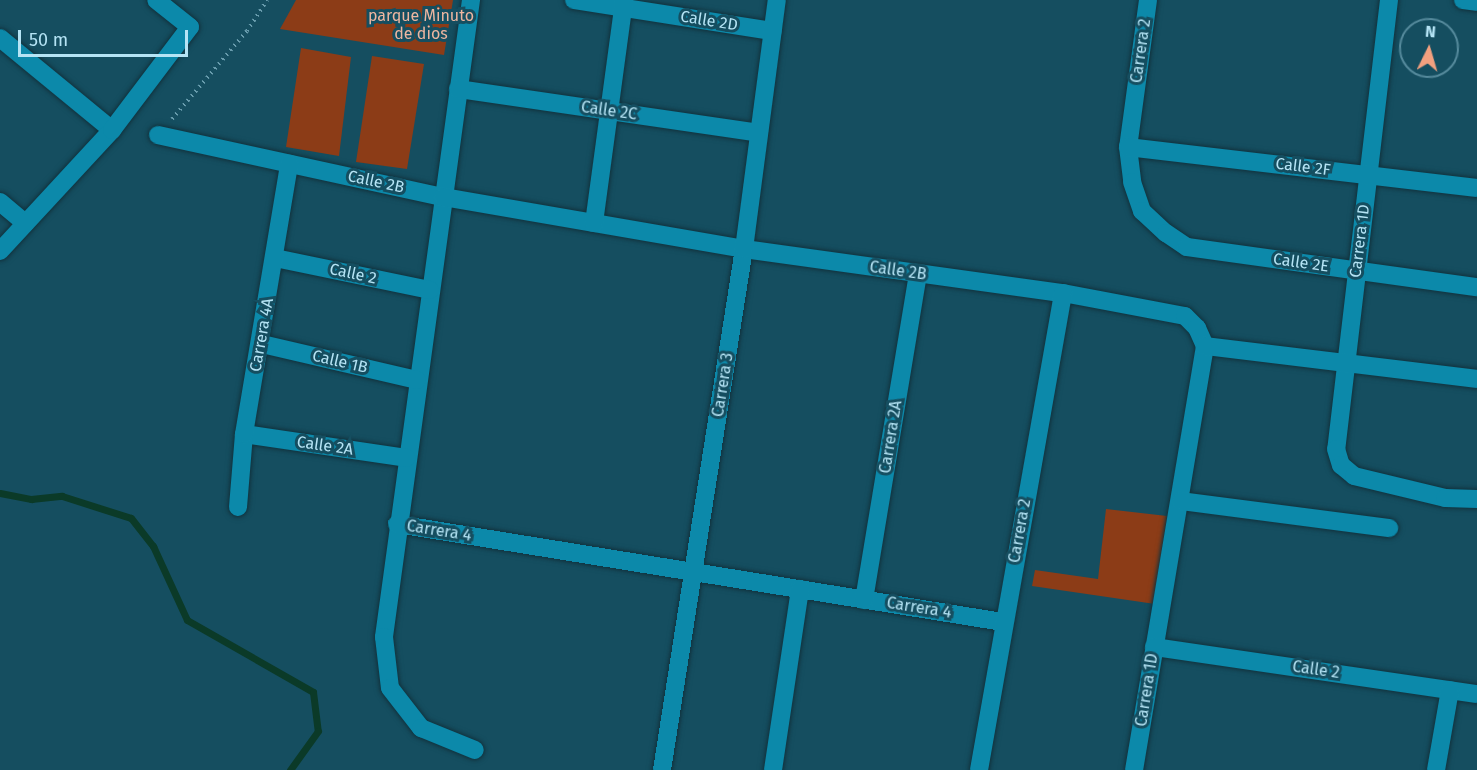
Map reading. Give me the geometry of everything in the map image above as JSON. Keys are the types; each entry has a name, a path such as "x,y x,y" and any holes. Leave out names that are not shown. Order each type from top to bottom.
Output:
{"street":[{"path":"0,251 112,130 190,27 156,0"},
{"name":"Carrera 4","path":"471,0 397,524 1003,622"},
{"name":"Calle 2D","path":"574,0 624,4 773,31"},
{"name":"Carrera 3","path":"662,770 744,249 777,0"},
{"name":"Carrera 2","path":"1148,0 1128,147 1132,182 1142,211 1166,233"},
{"name":"Carrera 1D","path":"1389,0 1336,449 1341,465 1354,476 1445,498 1477,499"},
{"path":"1463,0 1477,2"},
{"path":"594,223 624,4"},
{"path":"0,38 112,130"},
{"name":"Calle 2C","path":"458,89 759,133"},
{"name":"Calle 2B","path":"158,135 443,197 744,249 1063,293 1185,316 1197,328 1205,346"},
{"name":"Calle 2F","path":"1128,147 1477,188"},
{"name":"Carrera 4A","path":"238,507 244,434 262,344 289,164"},
{"path":"0,202 25,223"},
{"name":"Calle 2E","path":"1166,233 1187,248 1477,287"},
{"name":"Calle 2","path":"275,258 430,290"},
{"name":"Carrera 2A","path":"864,600 918,274"},
{"name":"Carrera 2","path":"979,770 1003,622 1063,293"},
{"name":"Calle 1B","path":"262,344 417,380"},
{"path":"1205,346 1345,365 1477,379"},
{"name":"Carrera 1D","path":"1134,770 1181,501 1205,346"},
{"name":"Calle 2A","path":"244,434 406,458"},
{"path":"1181,501 1389,528"},
{"path":"397,524 384,637 390,688 421,728 475,750"},
{"path":"773,770 800,589"},
{"name":"Calle 2","path":"1154,647 1477,694"},
{"path":"1436,770 1450,690"}],"path":[{"path":"158,135 247,30 267,0"}],"green space":[{"name":"parque Minuto de dios","path":"296,0 453,0 444,55 280,29"},
{"path":"301,48 351,57 339,156 286,147"},
{"path":"372,56 424,64 407,169 356,162"},
{"path":"1106,509 1167,516 1155,604 1032,586 1035,570 1098,579"}],"waterway":[{"path":"0,493 31,499 62,496 131,518 153,546 187,620 313,692 318,731 290,770"}]}
